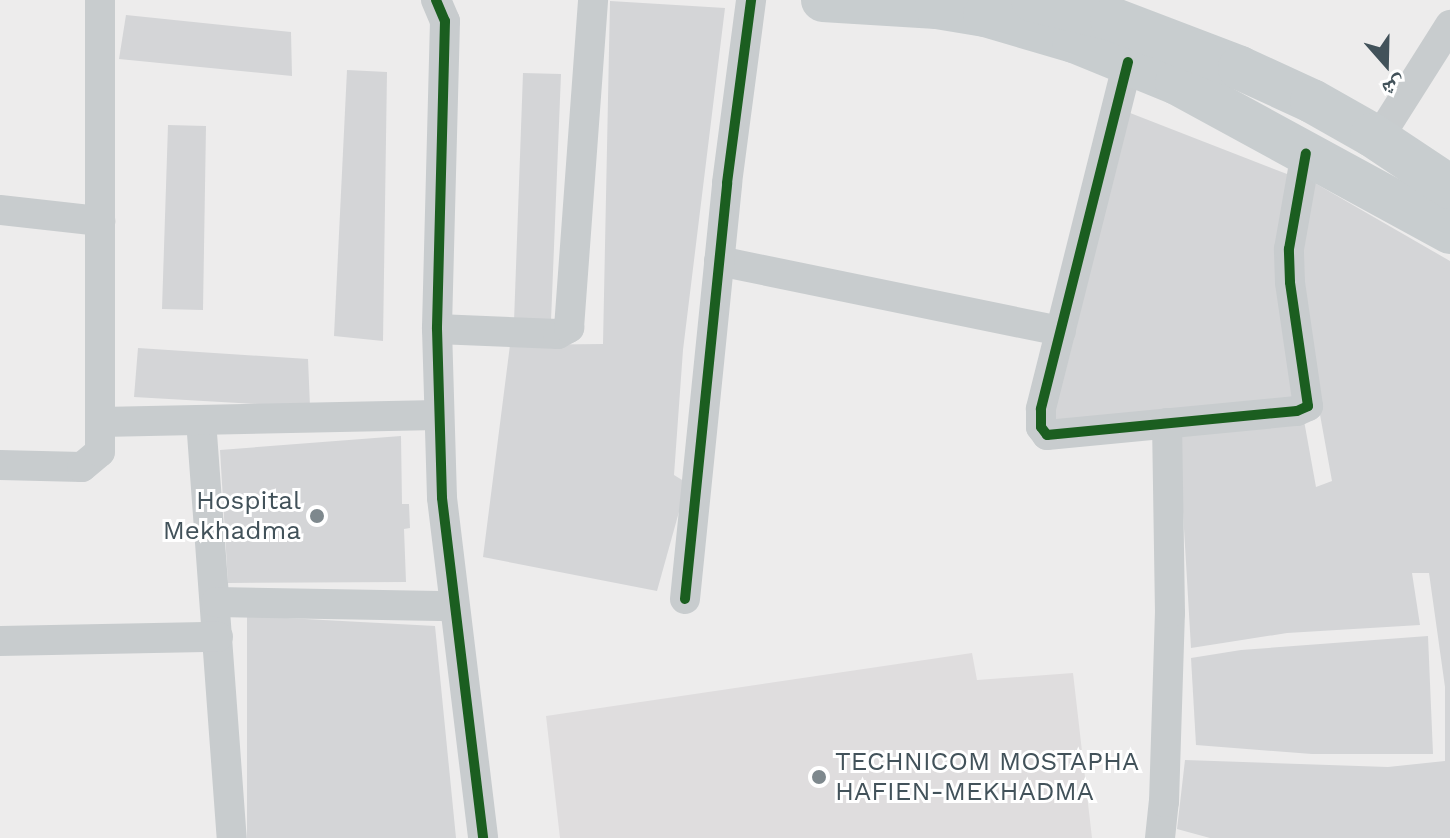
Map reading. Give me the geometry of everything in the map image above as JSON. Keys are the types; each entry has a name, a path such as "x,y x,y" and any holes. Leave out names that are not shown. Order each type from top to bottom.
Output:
{"main road":[{"path":"823,0 937,7 985,15 1024,24 1128,62 1177,83 1450,232"},
{"path":"1033,0 1112,19 1169,38 1312,101 1378,139 1450,187"}],"street":[{"path":"0,465 82,467 100,452 100,0"},
{"path":"437,329 558,334 569,328 593,0"},
{"path":"685,599 719,261 751,0"},
{"path":"446,7 437,329 438,415 442,498 483,838"},
{"path":"1378,139 1450,25"},
{"path":"1128,62 1041,409 1043,432 1053,436 1297,411 1308,406 1290,282 1289,249 1306,153"},
{"path":"0,210 100,221"},
{"path":"719,261 1061,331"},
{"path":"101,422 438,415"},
{"path":"201,420 232,838"},
{"path":"1160,838 1170,613 1167,423"},
{"path":"216,602 454,606"},
{"path":"0,641 218,637"}],"shaded area":[{"name":"TECHNICOM MOSTAPHA HAFIEN-MEKHADMA","path":"972,653 977,680 1073,673 1092,838 560,838 546,716"}],"building":[{"path":"610,1 725,8 683,350 674,475 687,483 657,591 483,557 510,345 603,344"},
{"path":"126,15 291,32 292,76 119,59"},
{"path":"347,70 387,72 383,341 334,336"},
{"path":"523,73 561,74 551,321 514,322"},
{"path":"1125,111 1287,174 1302,404 1045,425"},
{"path":"168,125 206,126 203,310 162,309"},
{"path":"1306,178 1450,261 1450,838 1210,838 1177,829 1185,760 1388,767 1445,761 1445,687 1429,573 1412,573 1420,625 1287,633 1191,648 1178,426 1303,415 1316,487 1332,481 1296,282"},
{"path":"138,348 308,359 310,407 134,397"},
{"name":"Hospital Mekhadma","path":"401,436 402,504 409,504 410,528 404,529 406,582 228,583 220,450"},
{"path":"247,616 435,626 456,838 247,838"},
{"path":"1428,636 1433,754 1312,754 1196,745 1191,658 1241,650"}],"cycle path":[{"path":"436,0 445,21 437,329 442,498 483,838"},
{"path":"685,599 727,183 751,0"},
{"path":"1128,62 1041,409 1041,427 1047,435 1297,411 1308,406 1290,282 1289,249 1306,153"}],"place":[{"name":"Hospital Mekhadma","path":"317,516"},
{"name":"TECHNICOM MOSTAPHA HAFIEN-MEKHADMA","path":"819,777"}]}
